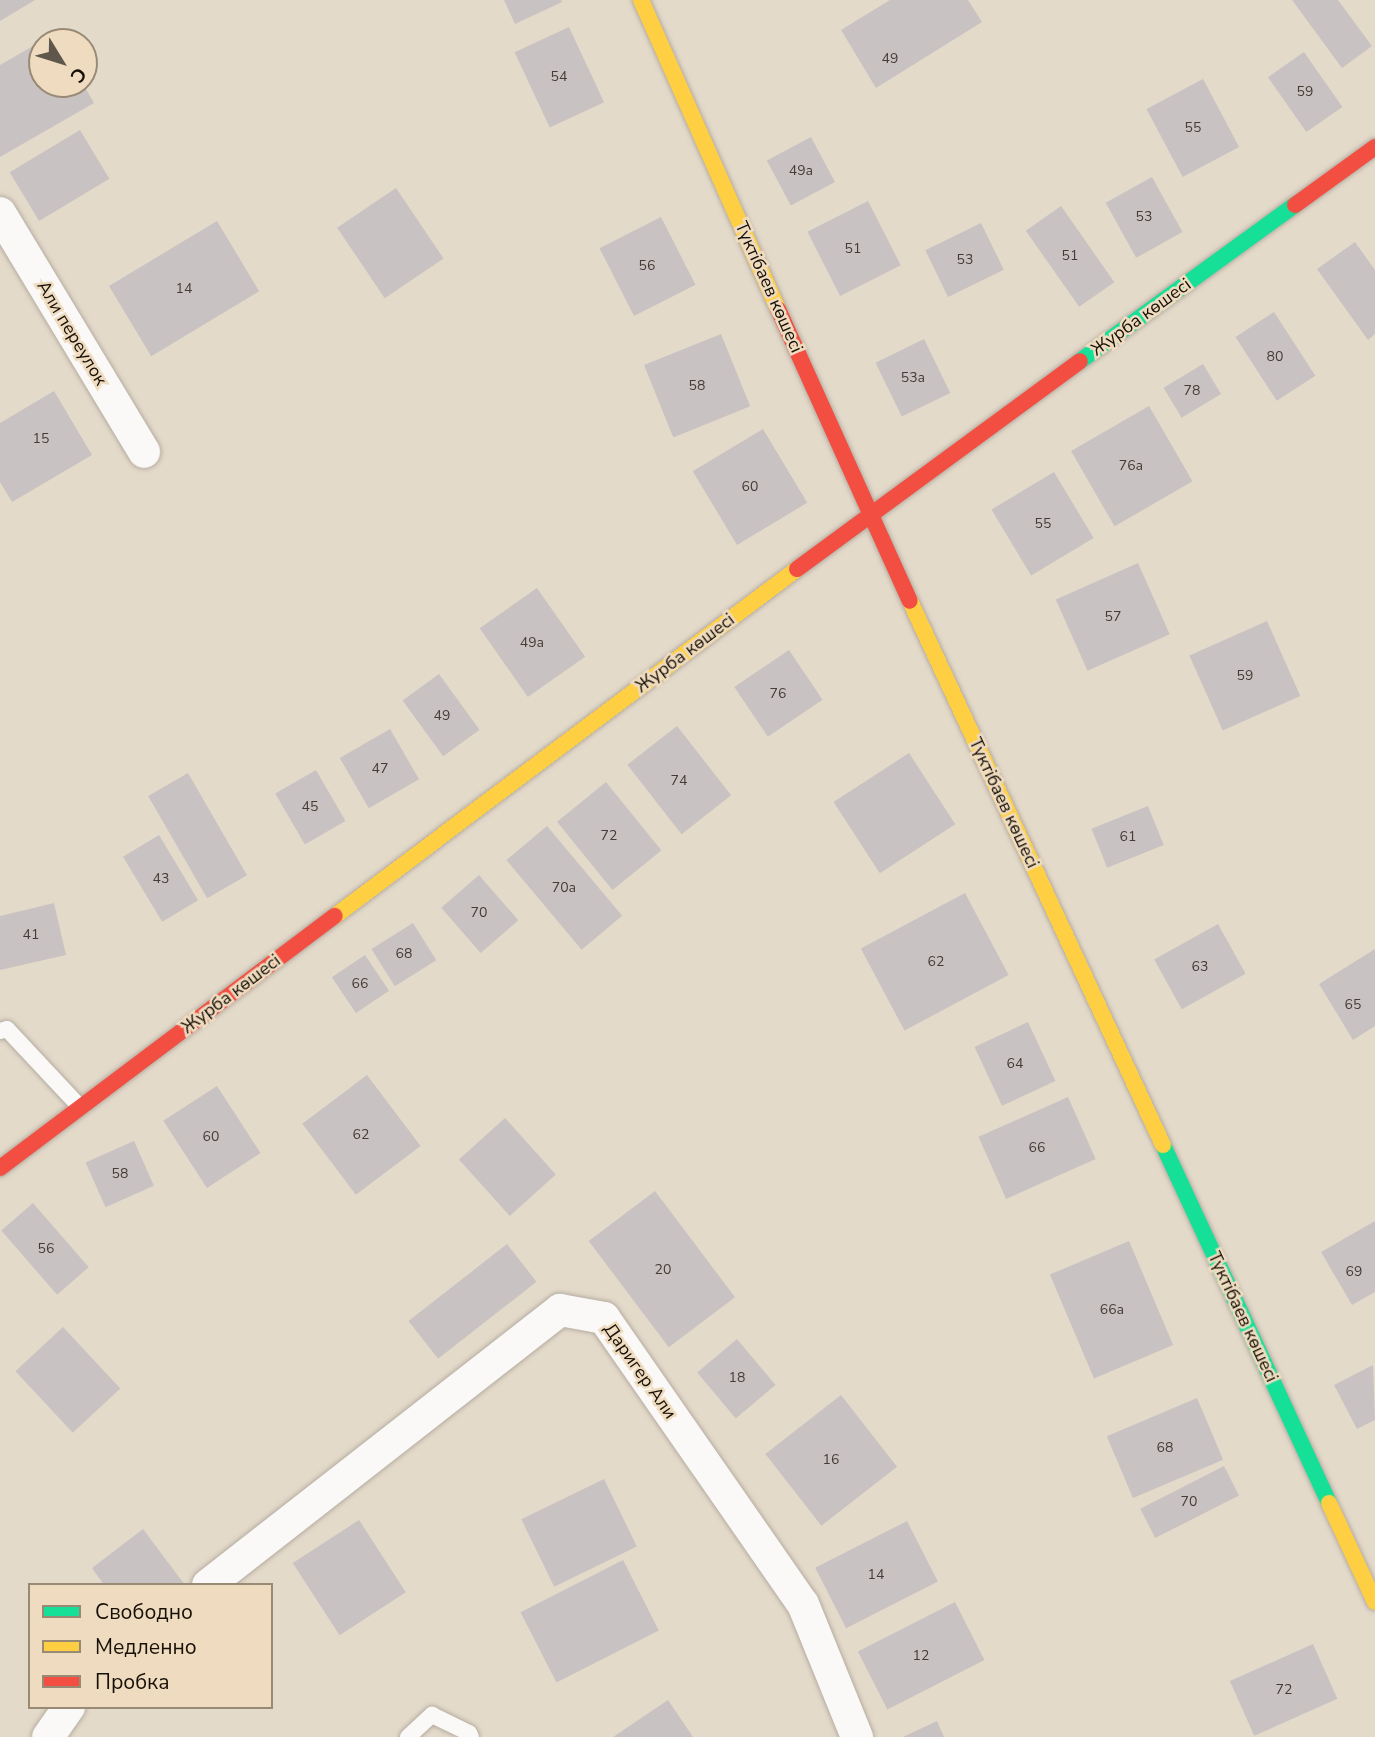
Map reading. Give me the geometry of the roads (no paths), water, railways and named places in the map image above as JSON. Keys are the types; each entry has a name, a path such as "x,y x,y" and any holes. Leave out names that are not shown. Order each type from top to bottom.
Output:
{"street":[{"name":"Түктібаев көшесі","path":"641,0 870,514 1375,1602"},
{"name":"Журба көшесі","path":"0,1168 870,514 1375,147"},
{"name":"Али переулок","path":"0,213 144,452"},
{"name":"Даригер Али","path":"211,1583 559,1310 604,1318 803,1604 857,1737"},
{"path":"48,1737 68,1709"}],"lane":[{"path":"0,1031 7,1029 80,1107"},
{"path":"408,1737 432,1715 469,1732 471,1737"}]}
